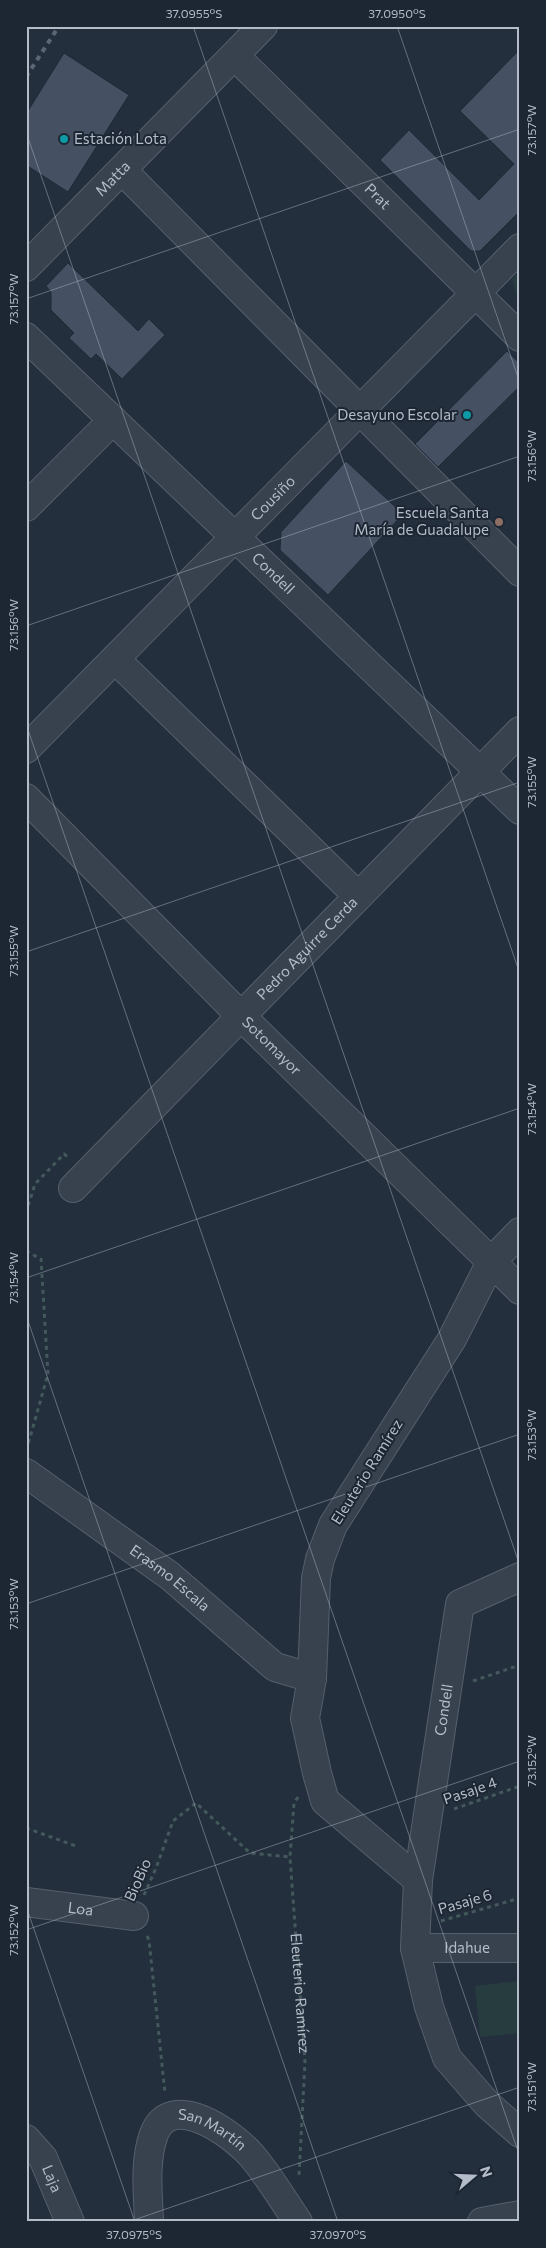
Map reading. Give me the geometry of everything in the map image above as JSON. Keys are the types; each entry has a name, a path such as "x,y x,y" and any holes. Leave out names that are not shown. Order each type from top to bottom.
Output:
{"street":[{"name":"Matta","path":"26,267 123,171 263,26"},
{"name":"Prat","path":"235,56 520,337"},
{"path":"123,171 520,572"},
{"name":"Cousiño","path":"26,748 520,248"},
{"name":"Condell","path":"26,337 520,810"},
{"path":"26,507 113,420"},
{"path":"115,659 358,896"},
{"name":"Pedro Aguirre Cerda","path":"73,1188 520,731"},
{"name":"Sotomayor","path":"26,798 241,1016 520,1290"},
{"name":"Eleuterio Ramírez","path":"418,1880 325,1801 305,1718 312,1678 316,1578 325,1542 342,1509 452,1339 491,1262 520,1232"},
{"name":"Erasmo Escala","path":"26,1474 170,1576 275,1667 312,1678"},
{"name":"Condell","path":"418,1880 460,1604 520,1577"},
{"path":"418,1880 416,1938 429,2008 446,2058 487,2104 520,2133"},
{"name":"Loa","path":"26,1902 134,1916"},
{"name":"Idahue","path":"416,1938 520,1948"},
{"name":"San Martín","path":"149,2222 148,2179 151,2149 157,2128 168,2117 183,2114 202,2120 239,2143 262,2168 298,2222"},
{"name":"Laja","path":"26,2139 43,2158 70,2222"},
{"path":"482,2222 520,2215"}],"path":[{"path":"26,1251 42,1259 48,1374 26,1451"},
{"path":"447,1689 520,1666"},
{"name":"Eleuterio Ramírez","path":"298,2180 305,2062 290,1857 294,1803 317,1773"},
{"name":"Pasaje 4","path":"428,1818 520,1786"},
{"name":"BioBio","path":"168,2117 150,1940 134,1916 156,1868 173,1821 196,1803 250,1853 290,1857"},
{"path":"26,1828 76,1846"},
{"name":"Pasaje 6","path":"416,1938 520,1898"}],"green space":[{"path":"520,271 520,304 512,279"},
{"path":"520,1981 520,2033 480,2037 475,1986"}],"building":[{"path":"520,49 520,211 480,251 471,251 380,160 409,130 479,200 514,164 460,111"},
{"name":"Estación Lota","path":"64,53 129,95 68,192 26,165 26,114"},
{"path":"68,263 138,331 149,319 165,335 122,379 96,354 91,359 69,338 74,333 51,310 51,292 46,286"},
{"name":"Desayuno Escolar","path":"507,351 520,364 520,386 438,467 415,444"},
{"path":"346,461 403,514 328,595 280,550 281,532"}],"railway":[{"path":"26,77 59,26"}],"place":[{"name":"Estación Lota","path":"64,139"},
{"name":"Desayuno Escolar","path":"467,415"},
{"name":"Escuela Santa María de Guadalupe","path":"499,522"}]}
